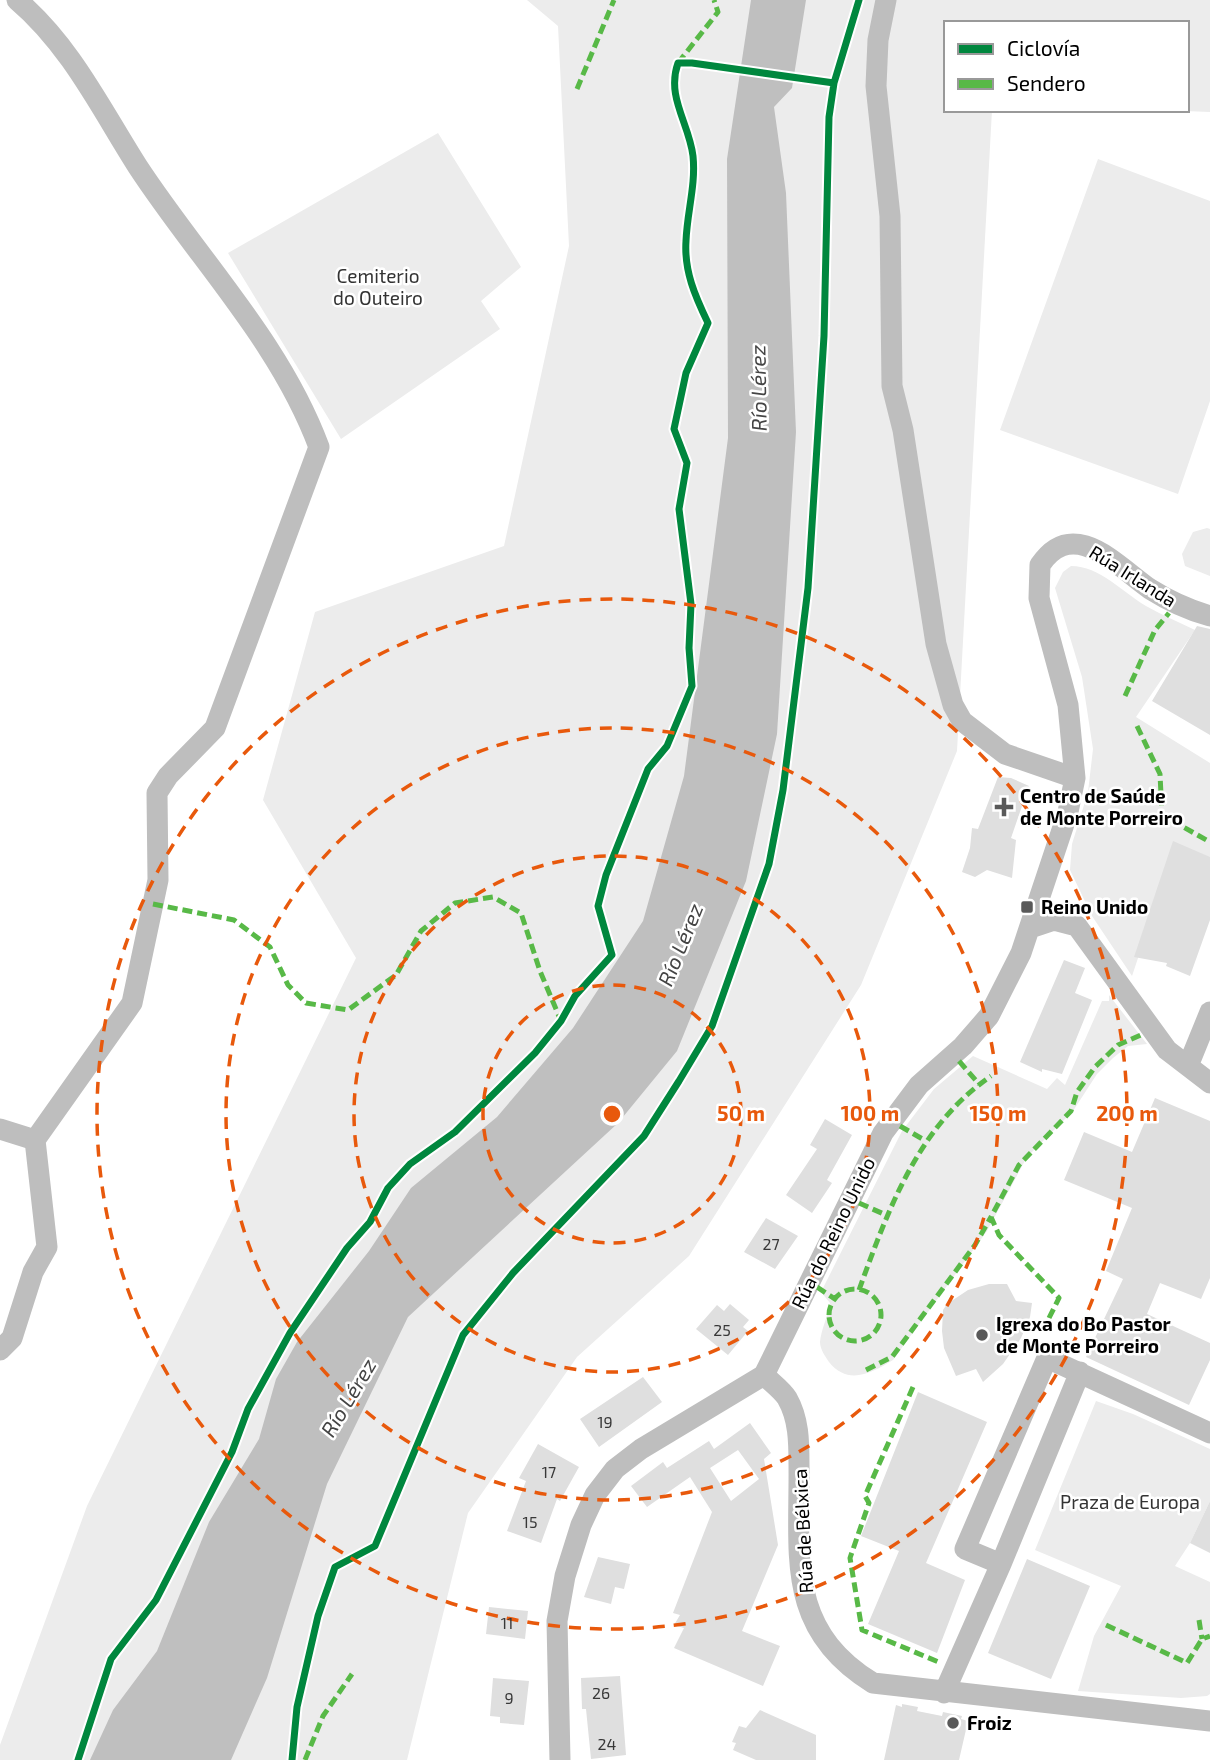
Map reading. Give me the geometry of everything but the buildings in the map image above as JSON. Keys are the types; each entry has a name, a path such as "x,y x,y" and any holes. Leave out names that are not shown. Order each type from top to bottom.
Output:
{"street":[{"path":"0,1350 12,1338 33,1272 47,1247 35,1140 132,1003 158,880 157,793 168,776 215,728 319,447 305,408 278,359 139,167 76,64 18,0"},
{"path":"886,0 878,40 876,86 890,216 892,386 903,430 936,644 953,705 961,720 1005,754 1075,778"},
{"name":"Rúa Irlanda","path":"1055,548 1067,544 1090,546 1150,589 1179,605 1210,616"},
{"name":"Rúa do Reino Unido","path":"764,1375 883,1133 919,1085 963,1046 989,1016 1021,953 1030,928 1068,812 1075,778 1068,705 1037,581 1040,565 1055,548"},
{"path":"1030,928 1054,920 1077,926 1167,1050 1210,1083"},
{"path":"1188,1066 1210,1013"},
{"path":"0,1129 35,1140"},
{"path":"1001,1564 965,1549 1047,1358 1210,1433"},
{"path":"944,1693 1001,1564 1080,1372"},
{"path":"560,1760 557,1621 565,1576 581,1525 595,1495 615,1469 641,1449 764,1375"},
{"name":"Rúa de Bélxica","path":"764,1375 787,1397 798,1428 803,1589 813,1621 824,1643 848,1668 873,1683 1210,1721"}],"green space":[{"path":"527,0 1210,0 1210,112 1189,111 1189,21 944,21 944,112 992,112 957,751 861,985 689,1256 577,1357 468,1513 407,1760 0,1760 0,1745 87,1506 356,958 263,800 315,612 504,546 569,246 558,26"},
{"name":"Cemiterio do Outeiro","path":"438,133 521,267 481,301 500,329 341,439 228,253"},
{"path":"1098,159 1210,201 1210,401 1178,494 1000,430"},
{"path":"1210,529 1210,576 1185,566 1182,554 1193,532"},
{"path":"1071,566 1092,570 1146,606 1195,630 1136,717 1210,763 1210,869 1172,856 1132,976 1092,916 1070,870 1072,844 1088,792 1093,749 1082,677 1055,588 1063,572"},
{"path":"1109,995 1147,1044 1128,1046 1113,1058 1097,1074 1073,1111 1027,1157 987,1231 893,1360 860,1375 844,1374 836,1369 820,1345 830,1303 821,1292 902,1131 934,1089 973,1056 1047,1089 1057,1078 1065,1085 1102,1001 1109,1001"},
{"name":"Praza de Europa","path":"1096,1401 1133,1414 1210,1449 1210,1501 1190,1543 1175,1566 1210,1582 1210,1694 1207,1696 1181,1698 1078,1691 1094,1636 1121,1586 1035,1550"}],"water":[{"name":"Río Lérez","path":"751,0 806,0 792,88 774,107 786,193 796,432 777,734 746,881 677,1051 618,1123 408,1317 327,1484 267,1678 231,1760 90,1760 113,1710 157,1651 209,1522 259,1439 276,1379 297,1342 369,1251 411,1188 497,1117 573,1028 643,921 684,776 728,438 727,159"}],"marked path":[{"path":"577,89 614,0"},
{"path":"678,63 718,12 714,0"},
{"path":"1125,696 1155,630 1169,613"},
{"path":"1137,726 1160,774 1162,815 1210,842"},
{"path":"153,904 234,920 270,947 288,985 306,1003 348,1010 396,975 421,931 455,903 493,897 521,913 540,971 561,1021"},
{"path":"1049,1318 1059,1298 999,1235 991,1217 1019,1165 1071,1111 1077,1092 1095,1067 1118,1045 1143,1034"},
{"path":"959,1061 979,1084"},
{"path":"859,1290 894,1200 925,1145 944,1119 966,1096 991,1076"},
{"path":"900,1126 926,1141"},
{"path":"859,1203 886,1215"},
{"path":"866,1370 892,1357 975,1245 991,1217"},
{"path":"817,1287 835,1299"},
{"path":"855,1289 865,1291 873,1297 879,1305 881,1315 879,1325 873,1333 865,1339 855,1341 845,1339 837,1333 831,1325 829,1315 831,1305 837,1297 845,1291 855,1289"},
{"path":"913,1387 865,1496 869,1503 850,1558 862,1630 941,1663"},
{"path":"1199,1620 1202,1639"},
{"path":"1106,1625 1187,1663 1202,1639 1210,1636"},
{"path":"305,1760 323,1716 352,1674"}],"cycle path":[{"path":"292,1760 297,1707 318,1616 335,1567 375,1546 463,1335 513,1273 644,1136 679,1081 712,1026 769,864 783,790 808,588 824,336 829,117 834,83 859,0"},
{"path":"78,1760 111,1659 156,1600 232,1452 248,1409 290,1333 347,1248 370,1222 388,1188 410,1164 455,1132 535,1053 561,1021 575,996 612,955 598,906 606,875 648,769 667,746 692,686 689,648 691,604 679,509 687,463 674,429 686,373 708,323 695,293 687,263 687,230 694,167 691,144 676,99 675,75 678,63 834,83"}],"place":[{"name":"Centro de Saúde de Monte Porreiro","path":"1004,807"},
{"name":"Reino Unido","path":"1027,907"},
{"name":"Igrexa do Bo Pastor de Monte Porreiro","path":"982,1335"},
{"name":"Froiz","path":"953,1723"}]}
